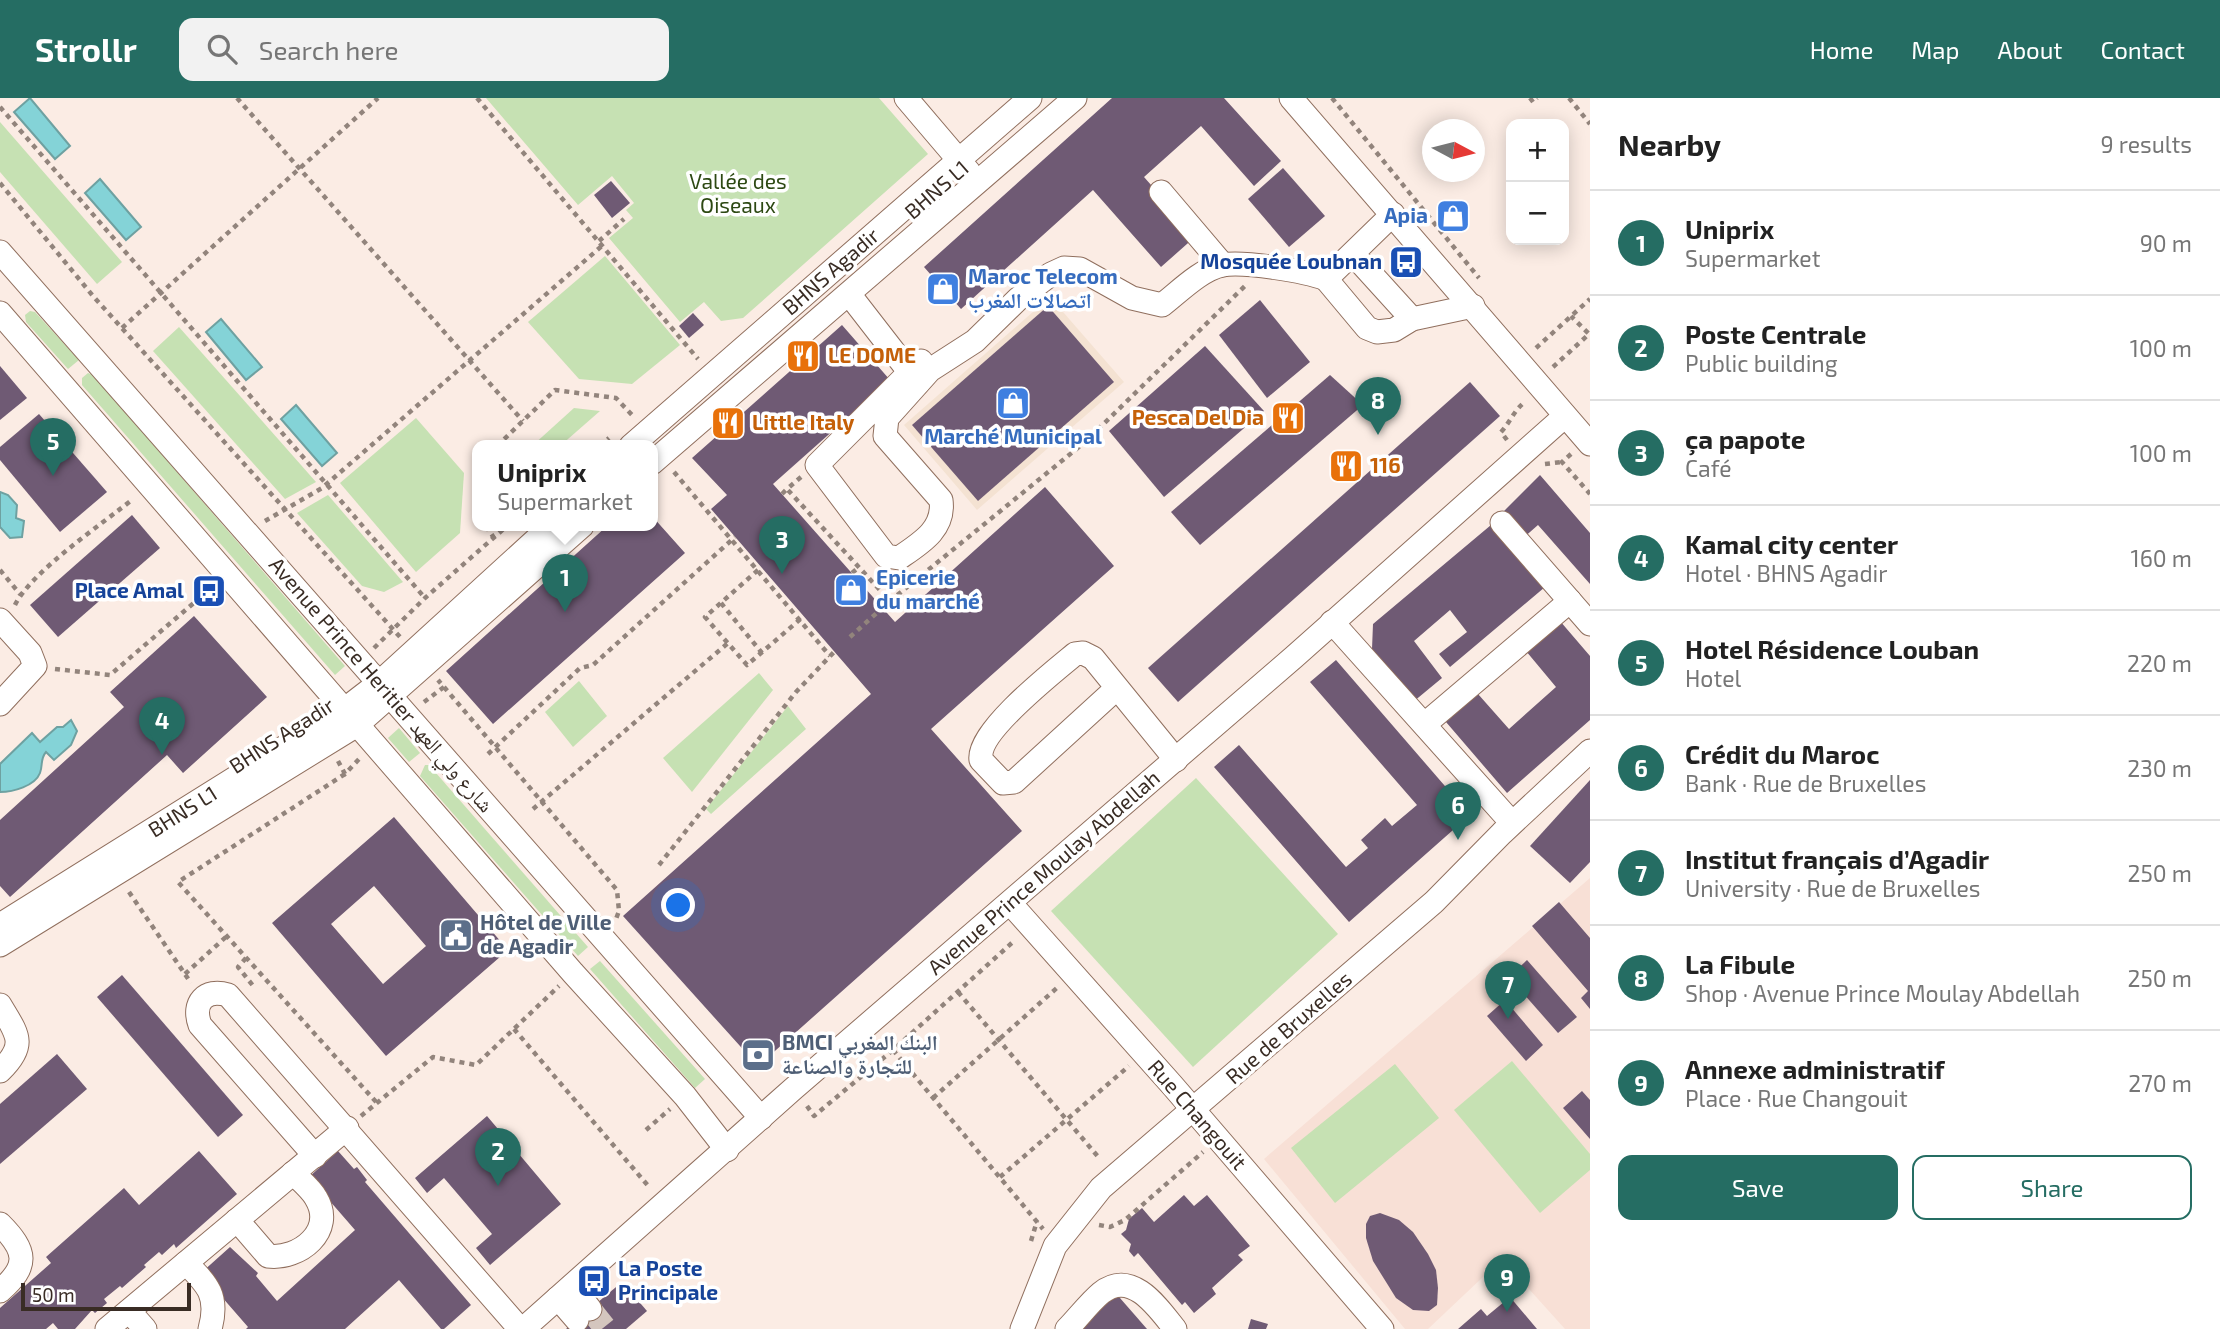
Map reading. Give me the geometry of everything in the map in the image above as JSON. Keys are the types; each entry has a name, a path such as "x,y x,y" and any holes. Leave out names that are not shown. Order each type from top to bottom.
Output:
{"street":[{"path":"906,98 967,170"},
{"name":"BHNS Agadir","path":"638,440 967,170 1030,98"},
{"name":"BHNS L1","path":"650,440 967,170 1041,98"},
{"path":"658,459 854,290 967,170 1075,98"},
{"path":"1291,98 1588,442"},
{"path":"1161,192 1223,265"},
{"path":"1326,279 1393,215"},
{"name":"Avenue Prince Heritier شارع ولي العهد","path":"0,252 761,1118"},
{"path":"1353,254 1412,319"},
{"path":"920,371 884,425 885,436 941,500 943,513 939,526 899,558 886,556 817,465 920,371 975,341 1018,299 1051,274 1064,268 1080,269 1132,298 1162,304 1205,273 1223,265 1311,273 1326,279 1372,330 1386,332 1412,319 1473,306"},
{"path":"0,310 26,284"},
{"path":"854,290 920,371"},
{"name":"Avenue Prince Heritier شارع ولي العهد","path":"0,310 573,973 685,1096 727,1150"},
{"name":"Avenue Prince Moulay Abdellah","path":"522,1329 793,1089 1176,760 1565,416"},
{"path":"1502,523 1590,624"},
{"name":"BHNS Agadir","path":"0,945 116,874 346,712 380,685 534,531"},
{"path":"380,685 546,531"},
{"path":"346,712 576,531"},
{"path":"1425,724 1570,601"},
{"path":"1332,621 1512,823"},
{"path":"0,704 35,666 30,653 3,622"},
{"path":"1117,688 1014,782 1003,783 981,760 979,751 988,736 1074,654 1083,653 1093,658 1176,760"},
{"name":"BHNS Agadir","path":"0,913 316,718 346,712"},
{"name":"BHNS L1","path":"0,925 346,712"},
{"name":"Rue de Bruxelles","path":"1023,1329 1055,1246 1074,1220 1116,1175 1434,902 1512,823 1590,751"},
{"name":"Rue Changouit","path":"1010,903 1194,1110 1382,1329"},
{"path":"315,1156 200,1025 196,1014 202,999 217,991 228,995 522,1329"},
{"path":"0,1005 19,1041 17,1051 0,1071"},
{"path":"107,1329 347,1128"},
{"path":"237,1220 268,1256 280,1258 303,1250 316,1237 322,1220 317,1199 293,1173"},
{"path":"0,1224 19,1248 22,1260 20,1270 0,1291"},
{"path":"186,1262 205,1282 212,1296 215,1312 210,1329"},
{"path":"1067,1329 1102,1292 1125,1287 1136,1288 1151,1298 1175,1329"},
{"path":"565,1292 583,1315"},
{"path":"129,1311 145,1329"}],"path":[{"path":"237,98 523,421"},
{"path":"0,183 122,328 378,98"},
{"path":"477,98 699,360"},
{"path":"1332,98 1485,285"},
{"path":"1530,98 1533,102 1538,98"},
{"path":"1569,98 1590,124"},
{"path":"0,107 328,482 425,598"},
{"path":"245,531 286,510 328,482 601,243 624,219"},
{"path":"850,637 890,601 1085,442 1264,268"},
{"path":"1536,348 1590,299"},
{"path":"1553,367 1589,334 1571,316"},
{"path":"1528,337 1559,374"},
{"path":"503,440 555,390 616,398 634,417"},
{"path":"1588,442 1562,461 1590,494"},
{"path":"782,494 817,465"},
{"path":"659,865 796,692 832,654 677,476"},
{"path":"787,489 890,601"},
{"path":"3,622 20,594 133,499"},
{"path":"489,531 494,538"},
{"path":"393,629 502,531"},
{"path":"488,754 580,668 593,665 734,539"},
{"path":"852,573 859,567"},
{"path":"0,570 20,594"},
{"path":"758,570 705,617 747,666 801,618"},
{"path":"35,666 110,675 211,589"},
{"path":"721,603 762,653"},
{"path":"533,809 728,643"},
{"path":"444,687 617,890"},
{"path":"345,774 178,883 377,1103"},
{"path":"116,874 202,999"},
{"path":"793,1089 814,1116 893,1050 1030,926"},
{"path":"185,974 227,936"},
{"path":"933,1098 1073,974"},
{"path":"958,992 1116,1175"},
{"path":"347,1128 433,1058 475,1065 550,993"},
{"path":"514,1029 664,1205"},
{"path":"893,1050 1055,1246"},
{"path":"1000,1177 1144,1054"},
{"path":"646,1130 685,1096"},
{"path":"1074,1220 1116,1226 1199,1153 1228,1150"}],"shaded area":[{"name":"Marché Municipal","path":"1050,297 1124,382 977,510 904,425"},
{"path":"1590,878 1590,1329 1565,1329 1502,1259 1428,1329 1405,1329 1264,1159"}],"green space":[{"name":"Vallée des Oiseaux","path":"486,98 879,98 928,154 743,318 721,321 704,302 680,322 609,238 633,218 626,210 634,203 612,176 578,205"},
{"path":"0,122 122,262 97,284 0,172"},
{"path":"605,256 680,345 632,384 579,379 528,322"},
{"path":"30,311 35,312 79,360 68,369 26,322 25,315"},
{"path":"179,327 316,482 285,499 153,351"},
{"path":"88,373 93,375 345,666 335,675 82,385 82,378"},
{"path":"574,408 600,411 567,440 539,440"},
{"path":"416,418 464,473 460,533 416,572 340,483"},
{"path":"328,495 403,582 384,592 362,586 297,513"},
{"path":"759,673 773,690 692,792 663,758"},
{"path":"579,681 607,716 573,747 545,712"},
{"path":"788,706 806,729 711,814 706,809"},
{"path":"399,728 420,753 409,762 388,738"},
{"path":"425,765 429,765 588,947 578,956 420,776"},
{"path":"1196,778 1338,934 1193,1067 1051,911"},
{"path":"600,961 705,1079 695,1088 590,969"},
{"path":"1512,1061 1590,1154 1590,1170 1540,1213 1454,1110"},
{"path":"1395,1064 1439,1118 1335,1203 1291,1148"}],"water":[{"path":"30,98 70,146 55,159 14,112"},
{"path":"100,179 141,227 126,240 85,193"},
{"path":"221,319 262,367 246,380 206,332"},
{"path":"296,405 337,453 322,466 281,419"},
{"path":"0,492 8,495 17,505 16,518 24,521 22,537 10,538 0,527"},
{"path":"71,720 77,731 71,745 54,760 46,752 40,773 29,785 0,792 0,764 32,733 40,742 57,727 63,727"}],"building":[{"path":"1112,98 1224,98 1281,161 1254,186 1201,126 1144,177 1196,236 1161,267 1093,190 961,309 924,267"},
{"path":"1283,168 1325,216 1289,247 1248,199"},
{"path":"611,181 630,203 612,218 594,195"},
{"path":"1260,300 1310,362 1267,398 1219,335"},
{"name":"Marché Municipal","path":"1048,306 1114,382 978,501 912,425"},
{"path":"693,313 704,325 689,338 679,326"},
{"path":"842,325 890,380 773,484 895,622 1045,487 1114,566 931,729 1022,831 758,1066 623,916 871,694 711,509 727,495 692,458"},
{"path":"1205,346 1264,411 1164,497 1109,431"},
{"path":"0,366 27,398 0,420"},
{"path":"1330,375 1363,405 1200,545 1171,512"},
{"path":"1470,382 1500,416 1178,702 1148,668"},
{"path":"39,414 107,492 60,532 0,460 0,447"},
{"path":"1540,475 1590,533 1590,584 1538,525 1522,539 1501,514"},
{"path":"132,515 160,548 58,637 30,605"},
{"path":"658,523 685,553 493,724 446,671 601,531 658,531"},
{"path":"1491,525 1545,587 1450,667 1439,654 1467,632 1450,610 1414,641 1442,678 1413,702 1372,649 1373,624"},
{"path":"194,616 267,697 183,773 167,755 10,897 0,886 0,820 124,707 110,692"},
{"path":"1560,621 1590,656 1590,720 1507,793 1446,722 1478,694 1509,729 1556,687 1526,651"},
{"path":"1336,660 1470,815 1349,922 1214,767 1239,745 1346,867 1368,848 1361,840 1385,818 1392,826 1417,805 1310,682"},
{"path":"1590,780 1590,862 1570,883 1530,846"},
{"name":"Hôtel de Ville de Agadir","path":"394,817 508,950 386,1056 272,923","holes":["374,886 426,946 383,984 331,924"]},
{"path":"1559,902 1590,938 1590,1009 1581,998 1588,991 1532,926"},
{"path":"1527,960 1577,1017 1558,1033 1509,977"},
{"path":"122,975 243,1115 218,1137 97,997"},
{"path":"1505,1000 1543,1045 1526,1061 1487,1016"},
{"path":"57,1054 87,1089 0,1164 0,1104"},
{"path":"1582,1091 1590,1100 1590,1139 1563,1108"},
{"path":"487,1116 561,1204 490,1265 476,1248 492,1234 444,1178 427,1193 415,1178"},
{"path":"199,1151 237,1194 176,1248 174,1244 162,1255 159,1252 122,1288 120,1286 104,1299 107,1303 95,1313 92,1310 75,1329 58,1329 53,1323 46,1329 0,1329 0,1308 51,1263 46,1257 124,1188 139,1205"},
{"path":"338,1151 354,1169 357,1167 367,1180 365,1182 471,1305 444,1329 441,1329 399,1280 345,1329 246,1329 248,1327 201,1273 230,1247 258,1273 256,1276 277,1301 355,1230 309,1177"},
{"path":"1184,1195 1194,1206 1207,1195 1250,1246 1238,1255 1243,1260 1212,1288 1216,1294 1194,1313 1185,1302 1182,1305 1138,1253 1134,1257 1129,1251 1131,1244 1121,1234 1126,1230 1129,1219 1142,1208 1154,1222"},
{"path":"1380,1213 1399,1220 1413,1232 1436,1270 1437,1305 1429,1311 1413,1310 1396,1298 1373,1261 1366,1238 1366,1224 1370,1216"},
{"path":"622,1282 647,1311 626,1329 566,1329"},
{"path":"1113,1290 1147,1329 1069,1329"},
{"path":"1510,1297 1537,1329 1458,1329 1481,1309 1487,1316"},
{"path":"1251,1319 1268,1324 1266,1329 1248,1329"}],"tunnel":[{"path":"590,1309 606,1329"}],"place":[{"name":"Apia","path":"1453,216"},
{"name":"Mosquée Loubnan","path":"1406,262"},
{"name":"Maroc Telecom اتصالات المغرب","path":"943,289"},
{"name":"LE DOME","path":"803,356"},
{"name":"Marché Municipal","path":"1013,403"},
{"name":"Pesca Del Dia","path":"1288,418"},
{"name":"Little Italy","path":"728,423"},
{"name":"La Fibule","path":"1378,435"},
{"name":"116","path":"1346,466"},
{"name":"Hotel Résidence Louban","path":"53,476"},
{"name":"ça papote","path":"782,574"},
{"name":"Epicerie du marché","path":"851,590"},
{"name":"Place Amal","path":"209,591"},
{"name":"Uniprix","path":"565,612"},
{"name":"Kamal city center","path":"162,755"},
{"name":"Crédit du Maroc","path":"1458,840"},
{"name":"Hôtel de Ville de Agadir","path":"456,935"},
{"name":"Institut français d’Agadir","path":"1508,1019"},
{"name":"BMCI البنك المغربي للتجارة والصناعة","path":"758,1055"},
{"name":"Poste Centrale","path":"498,1186"},
{"name":"La Poste Principale","path":"594,1281"},
{"name":"Annexe administratif","path":"1507,1312"}]}
